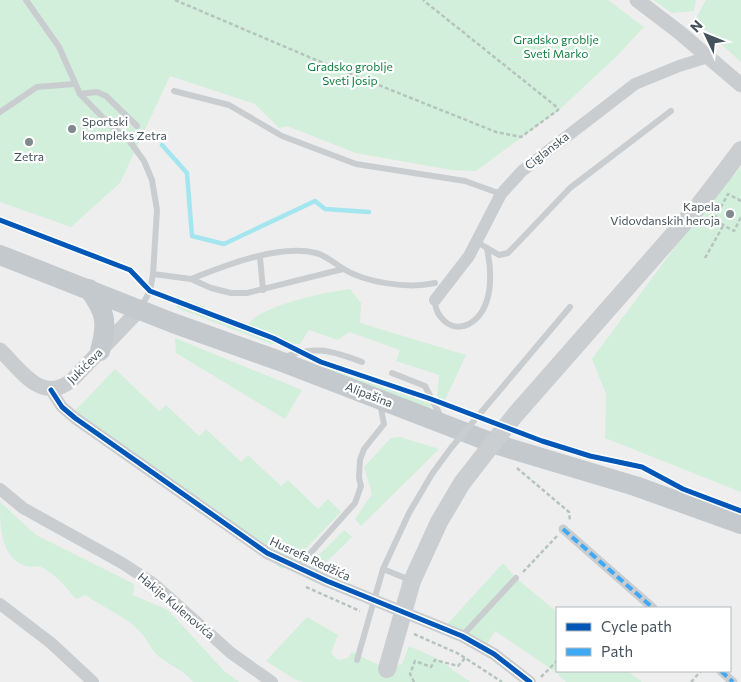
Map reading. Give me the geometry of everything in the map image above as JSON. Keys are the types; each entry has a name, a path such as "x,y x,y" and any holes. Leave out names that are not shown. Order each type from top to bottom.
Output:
{"main road":[{"path":"387,669 412,581 439,522 462,483 481,456 696,208 741,150"},
{"name":"Alipašina","path":"0,255 173,323 277,360 498,445 635,486 741,524"},
{"path":"89,289 101,307 105,319 106,331 100,351"}],"street":[{"path":"636,0 741,85"},
{"name":"Ciglanska","path":"435,300 482,246 501,194 522,171 635,84 679,66 708,57"},
{"name":"Jukićeva","path":"51,390 66,385 140,309"},
{"path":"0,350 41,388 51,390"},
{"name":"Husrefa Redžića","path":"51,390 62,407 74,418 267,552 298,567 462,636 494,654 530,682"},
{"name":"Hakije Kulenovića","path":"0,489 23,508 122,563 154,584 231,653 272,682"},
{"path":"563,529 652,607"},
{"path":"0,604 51,643 93,682"},
{"path":"722,672 732,682"}],"lane":[{"path":"26,0 59,47 80,94 110,125 128,139 144,161 152,180 157,210 153,274 150,291 140,309"},
{"path":"0,112 37,87 74,84"},
{"path":"174,91 229,105 282,136 356,164 465,181 501,194"},
{"path":"80,94 97,92 106,96 137,126"},
{"path":"482,246 499,255 508,253 570,188 671,111"},
{"path":"435,300 435,308 443,321 459,326 468,324 477,317 486,300 491,275 482,246"},
{"path":"191,279 219,268 260,257 302,251 319,254 332,260 343,269 386,283 421,287 435,283"},
{"path":"260,257 263,290"},
{"path":"153,274 191,279 212,288 232,293 247,294 343,269"},
{"path":"357,660 383,569 410,513 432,474 451,448 570,307"},
{"path":"277,360 313,349 332,351 362,362"},
{"path":"392,373 425,386 445,424"},
{"path":"298,567 350,509 360,494 360,460 364,449 384,424 380,412 381,400"},
{"path":"383,569 412,581"},
{"path":"462,636 516,578"}],"path":[{"path":"175,0 325,64 496,132 521,137 558,110 558,108 423,0"},
{"path":"741,194 740,200 728,194 714,220 734,231 741,217"},
{"path":"705,258 723,226"},
{"path":"516,468 568,512 570,520 516,578"},
{"path":"414,682 410,674 415,661 431,667 435,660 458,666 465,658"},
{"path":"536,682 556,662"},
{"path":"691,682 700,672"}],"green space":[{"path":"0,0 608,0 644,27 617,56 559,110 476,171 452,170 356,153 287,126 279,128 255,104 170,76 120,183 71,227 0,202"},
{"path":"653,0 696,0 694,11 672,13"},
{"path":"706,0 741,0 741,62 695,20"},
{"path":"741,167 741,492 605,438 606,394 592,359 701,212"},
{"path":"350,289 361,303 360,323 466,355 444,402 437,396 439,375 396,361 400,350 349,332 338,340 309,330 300,344 271,344 177,308 168,294 206,307 206,314 246,328 252,320 262,313 292,301"},
{"path":"175,338 302,390 285,419 176,353"},
{"path":"294,363 318,365 431,404 431,411"},
{"path":"115,369 159,411 166,405 199,436 206,429 241,462 248,455 281,486 288,480 318,509 328,499 341,512 290,565 282,569 79,423 75,411"},
{"path":"400,437 439,449 361,526 355,519 372,494 364,467 391,438"},
{"path":"0,502 36,535 134,584 133,595 168,610 224,671 239,682 193,682 183,672 159,657 143,635 124,618 86,595 76,599 56,577 41,567 28,567 17,562 11,556 3,540"},
{"path":"344,530 352,537 309,579 300,574"},
{"path":"503,563 516,578 556,611 556,672 629,672 642,682 566,682 557,673 495,631 484,649 442,630"},
{"path":"307,617 338,635 331,653 338,660 348,658 352,652 387,669 402,664 409,646 436,658 470,682 304,682 294,679 266,661"}],"waterway":[{"path":"162,145 187,173 192,236 224,244 315,201 325,209 369,212"}],"marked path":[{"path":"563,529 652,607"},
{"path":"722,672 733,682"}],"cycle path":[{"path":"0,220 130,270 150,291 273,338 321,362 431,399 542,441 590,456 642,467 683,489 741,511"},
{"path":"51,390 62,407 75,418 267,553 327,581 462,636 494,654 530,682"}],"place":[{"name":"Sportski kompleks Zetra","path":"72,129"},
{"name":"Zetra","path":"29,142"},
{"name":"Kapela Vidovdanskih heroja","path":"730,214"}],"park label":[{"name":"Gradsko groblje Sveti Marko","path":"556,47"},
{"name":"Gradsko groblje Sveti Josip","path":"350,74"}]}
